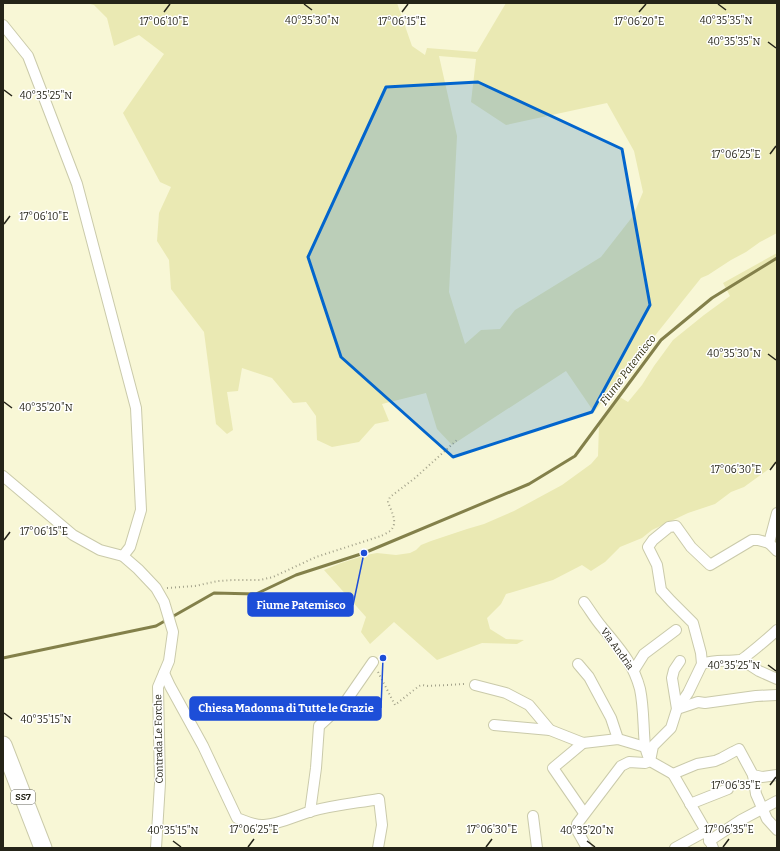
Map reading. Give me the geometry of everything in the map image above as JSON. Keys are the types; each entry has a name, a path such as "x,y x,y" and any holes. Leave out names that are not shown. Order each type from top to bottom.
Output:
{"main road":[{"name":"SS7","path":"3,745 42,848"}],"street":[{"path":"3,25 28,56 77,184 136,408 141,510 130,547 123,556"},
{"name":"Contrada Le Forche","path":"3,476 73,535 100,550 123,556 156,588 164,602 173,632 169,661 158,687 160,783 156,848"},
{"path":"770,543 777,513"},
{"path":"650,761 653,746 671,728 677,709 688,693 702,664 692,623 661,590 657,565 648,547 669,527 676,526 691,547 710,565 752,540 770,543 777,551"},
{"name":"Via Andria","path":"584,602 601,626 618,646 634,670 643,703 646,748 650,761"},
{"path":"634,670 644,654 676,630"},
{"path":"742,660 777,630"},
{"path":"702,664 708,661 717,660 742,660 759,671 777,679"},
{"path":"677,709 672,678 674,670 680,661"},
{"path":"310,812 316,768 319,726 346,701 373,662"},
{"path":"578,664 589,677 611,718 618,739"},
{"path":"164,673 203,746 237,818 262,825 284,822 310,812 335,806 379,799 382,825 378,848"},
{"path":"475,685 506,693 529,705 550,730"},
{"path":"677,709 698,702 706,703 777,694"},
{"path":"494,725 550,730 583,743 618,739 646,748"},
{"path":"583,743 553,768 584,813"},
{"path":"673,774 697,764 715,761 739,748 753,775 756,794 767,819 777,830"},
{"path":"587,848 578,832 577,824 621,766 629,762 645,763 650,761 673,774 709,840"},
{"path":"753,775 762,778 777,775"},
{"path":"690,804 728,789"},
{"path":"675,848 709,840 741,820 777,802"},
{"path":"533,816 537,848"},
{"path":"370,848 380,836"}],"path":[{"path":"156,588 195,586 218,581 260,580 273,577 316,557 381,536 390,531 394,525 394,518 388,502 390,497 415,478 457,440"},
{"path":"373,662 395,705 422,685 475,685"}],"highlighted area":[{"path":"478,82 622,149 650,305 592,412 453,457 341,357 308,257 386,87"}],"green space":[{"path":"86,3 397,3 412,46 425,55 427,48 477,52 506,3 777,3 777,233 701,278 594,412 566,371 452,445 437,429 426,393 382,404 389,421 375,424 359,442 332,447 317,440 316,416 306,402 293,403 272,378 242,368 238,391 227,392 233,430 227,434 216,424 204,332 171,289 169,260 157,241 159,213 171,187 160,182 123,113 164,54 139,35 114,46 107,18 94,5","holes":["439,56 476,59 471,102 506,125 607,103 634,151 643,192 633,216 601,257 515,310 500,329 481,330 465,344 449,292 457,136"]},
{"path":"777,253 777,463 744,487 731,492 715,504 688,513 652,530 642,538 620,547 605,562 591,571 582,565 553,580 506,594 501,604 487,618 490,629 506,639 524,640 517,644 482,643 437,660 394,622 370,644 361,632 366,617 324,570 366,555 377,553 396,555 410,553 421,545 484,524 514,511 562,485 591,464 598,456 599,425 618,396 628,402 642,385 673,340 730,296 723,283"}],"waterway":[{"name":"Fiume Patemisco","path":"3,658 156,626 214,593 256,594 296,575 364,553 529,484 575,456 661,340 712,298 777,258"}],"place":[{"name":"Fiume Patemisco","path":"364,553"},
{"name":"Chiesa Madonna di Tutte le Grazie","path":"383,658"}]}
